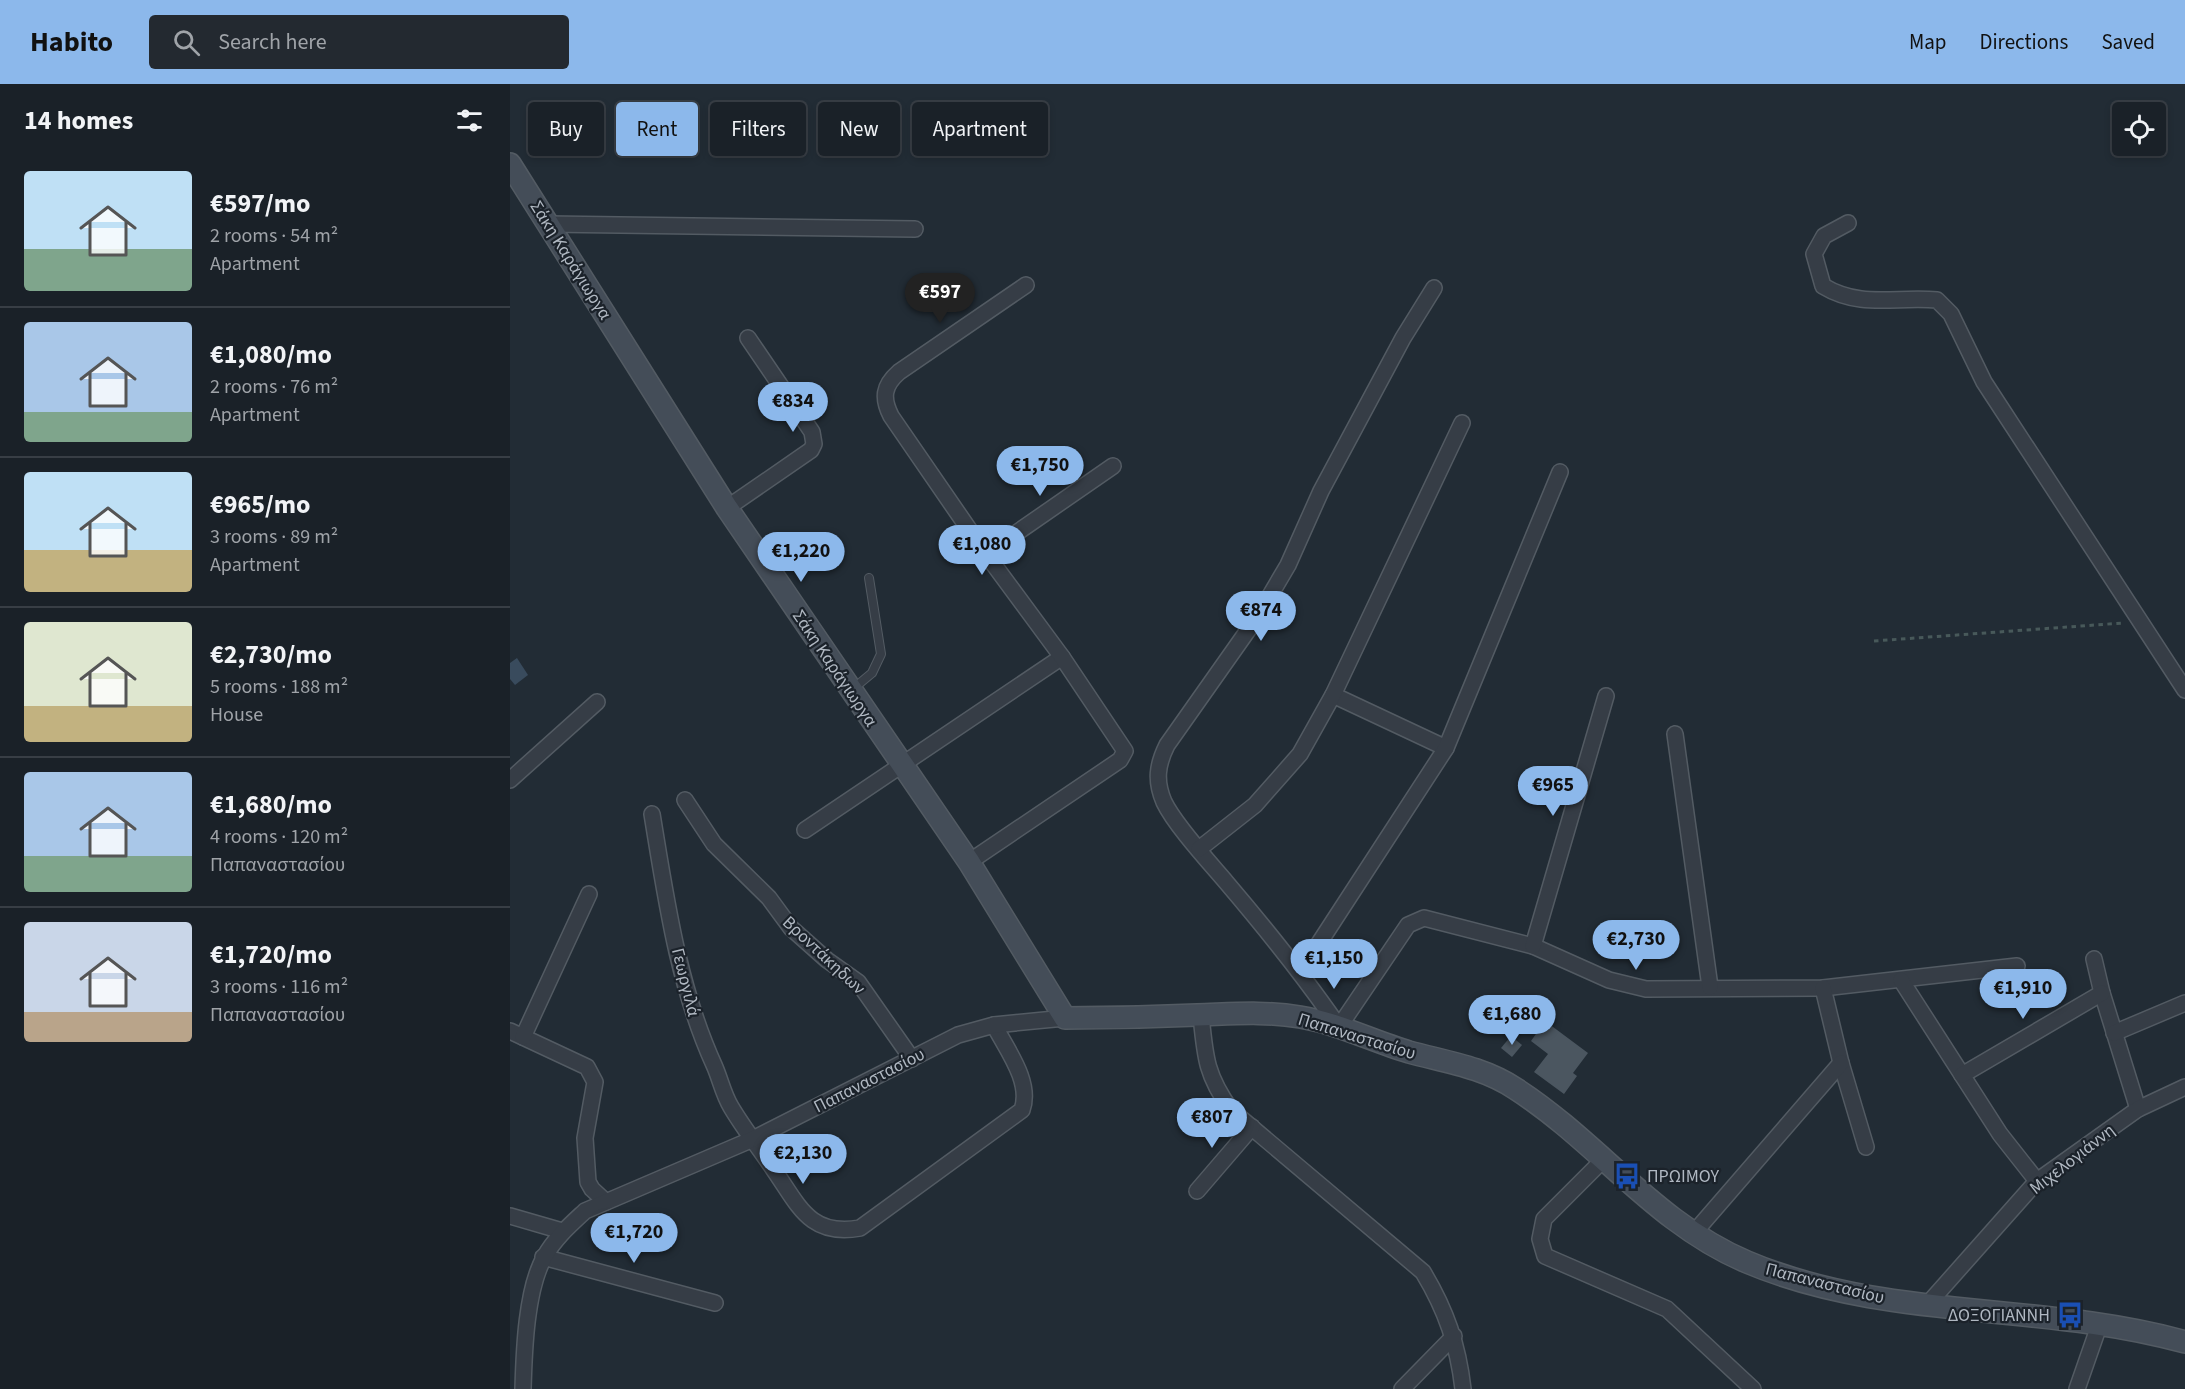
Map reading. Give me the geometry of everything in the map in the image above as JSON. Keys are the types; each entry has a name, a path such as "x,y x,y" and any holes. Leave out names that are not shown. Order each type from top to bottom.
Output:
{"street":[{"name":"Σάκη Καράγιωργα","path":"510,164 727,508 969,862 1065,1018"},
{"path":"1848,223 1824,236 1814,255 1823,286 1841,297 1877,302 1914,298 1937,300 1951,314 1984,382 2185,690"},
{"path":"548,224 915,229"},
{"path":"969,862 1120,760 1125,752 1062,657 986,554 891,416 884,402 885,390 890,380 899,372 1026,285"},
{"path":"1434,288 1403,338 1321,491 1288,565 1270,596 1159,762 1157,777 1165,803 1199,849 1301,971 1339,1027 1403,931 1416,920 1434,920 1533,946 1629,986 1646,989 1823,988 2017,966"},
{"path":"727,508 811,450 814,444 812,432 748,338"},
{"path":"1199,849 1272,790 1300,754 1333,695 1462,423"},
{"path":"986,554 1113,466"},
{"path":"1301,971 1446,748 1560,472"},
{"path":"805,830 1062,657"},
{"path":"1333,695 1446,748"},
{"path":"1533,946 1606,696"},
{"path":"510,780 597,702"},
{"path":"1675,734 1710,987"},
{"name":"Βροντάκηδων","path":"685,800 714,844 769,898 791,928 819,954 858,982 912,1059"},
{"name":"Γεωργιλά","path":"651,814 669,917 690,1008 730,1105 797,1205 812,1221 825,1228 843,1231 860,1228 1022,1110 1026,1097 1023,1082 994,1025"},
{"path":"589,894 517,1034 579,1062 587,1067 595,1082 585,1138 588,1182 591,1189 606,1202"},
{"path":"2094,959 2102,993 2138,1109"},
{"path":"1901,980 2011,1150 2037,1181"},
{"path":"1823,988 1841,1063 1866,1147"},
{"path":"1962,1075 2102,993"},
{"path":"2114,1033 2185,1003"},
{"name":"Παπαναστασίου","path":"523,1389 524,1344 532,1296 543,1257 562,1231 585,1211 753,1139 958,1035 994,1025 1065,1018 1272,1013 1339,1027 1367,1039 1475,1068 1494,1076 1537,1104 1671,1219 1693,1234 1748,1263 1787,1277 1868,1295 1927,1305 2100,1323 2185,1342"},
{"path":"1201,1015 1206,1060 1215,1087 1231,1110 1423,1272 1441,1301 1454,1336 1462,1389"},
{"path":"1693,1234 1841,1063"},
{"name":"Μιχελογιάννη","path":"1927,1305 2037,1181 2138,1109 2185,1087"},
{"path":"1197,1191 1252,1127"},
{"path":"1603,1160 1544,1220 1540,1239 1545,1256 1667,1309 1753,1389"},
{"path":"510,1216 562,1231"},
{"path":"543,1257 715,1303"},
{"path":"2077,1389 2100,1323"},
{"path":"1402,1389 1454,1336"}],"lane":[{"path":"850,691 872,673 881,654 869,578"}],"path":[{"path":"1874,641 2142,622"}],"water":[{"path":"517,658 528,675 515,685 510,679 510,663"}],"building":[{"path":"1545,1021 1588,1053 1573,1073 1577,1076 1564,1094 1534,1072 1548,1054 1531,1041"},
{"path":"1511,1036 1522,1045 1512,1057 1501,1048"}],"place":[{"name":"ΠΡΩΙΜΟΥ","path":"1627,1176"},
{"name":"ΔΟΞΟΓΙΑΝΝΗ","path":"2070,1315"}]}
